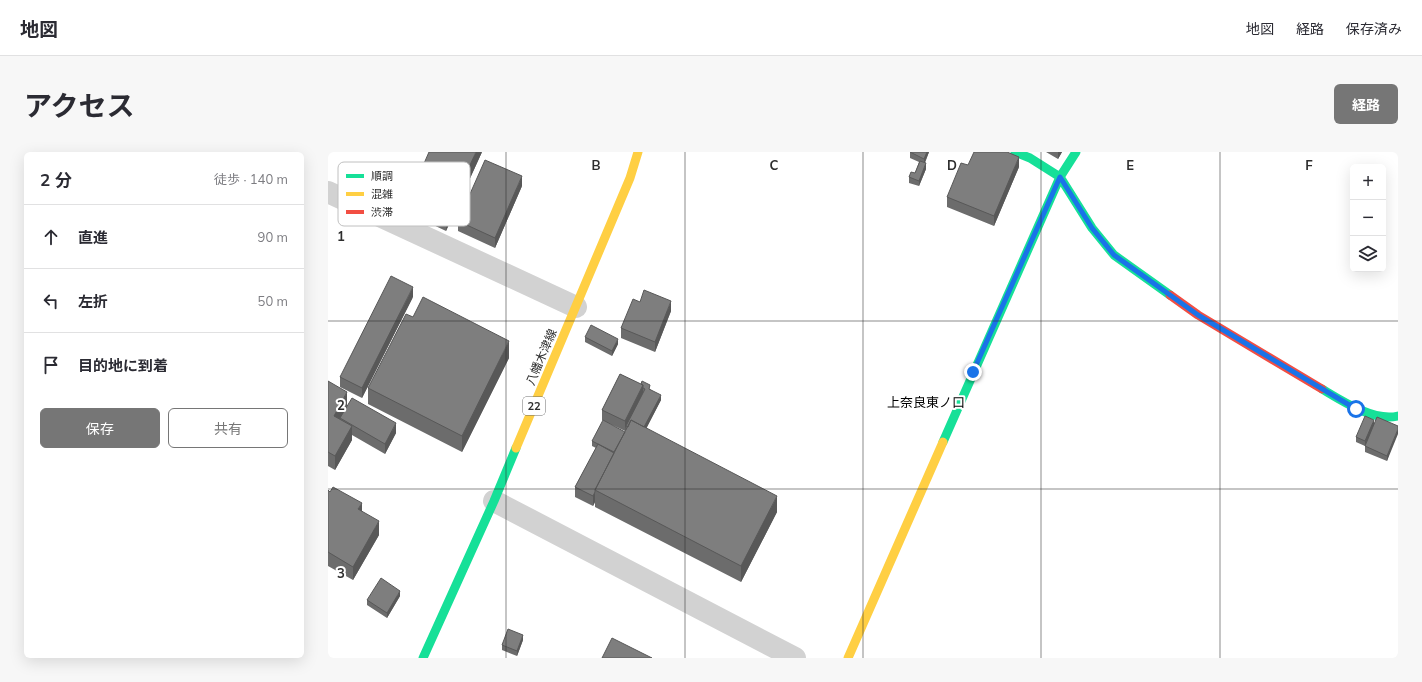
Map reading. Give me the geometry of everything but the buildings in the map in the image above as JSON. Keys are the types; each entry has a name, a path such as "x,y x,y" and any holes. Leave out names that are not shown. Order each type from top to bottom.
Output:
{"street":[{"name":"八幡木津線","path":"423,658 494,501 630,178 638,152"},
{"path":"1016,152 1030,158 1060,177 1092,228 1114,255 1198,315 1356,409 1390,418 1398,416"},
{"path":"848,658 1060,177 1076,152"},
{"path":"328,192 338,197"},
{"path":"401,226 576,307"},
{"path":"494,501 795,658"}],"traffic: fast":[{"path":"1015,152 1030,158 1060,177 1092,228 1114,255 1170,295"},
{"path":"943,442 1060,177 1076,152"},
{"path":"1322,389 1358,409 1369,413 1379,416 1398,416"},
{"path":"423,658 494,501 516,448"}],"traffic: slow":[{"path":"516,448 630,178 638,152"},
{"path":"848,658 943,442"}],"traffic: jam":[{"path":"1170,295 1198,315 1322,389"}],"district":[{"name":"上奈良東ノ口","path":"926,402"}],"route":[{"path":"973,372 1060,177 1092,228 1114,255 1198,315 1356,409"}]}
